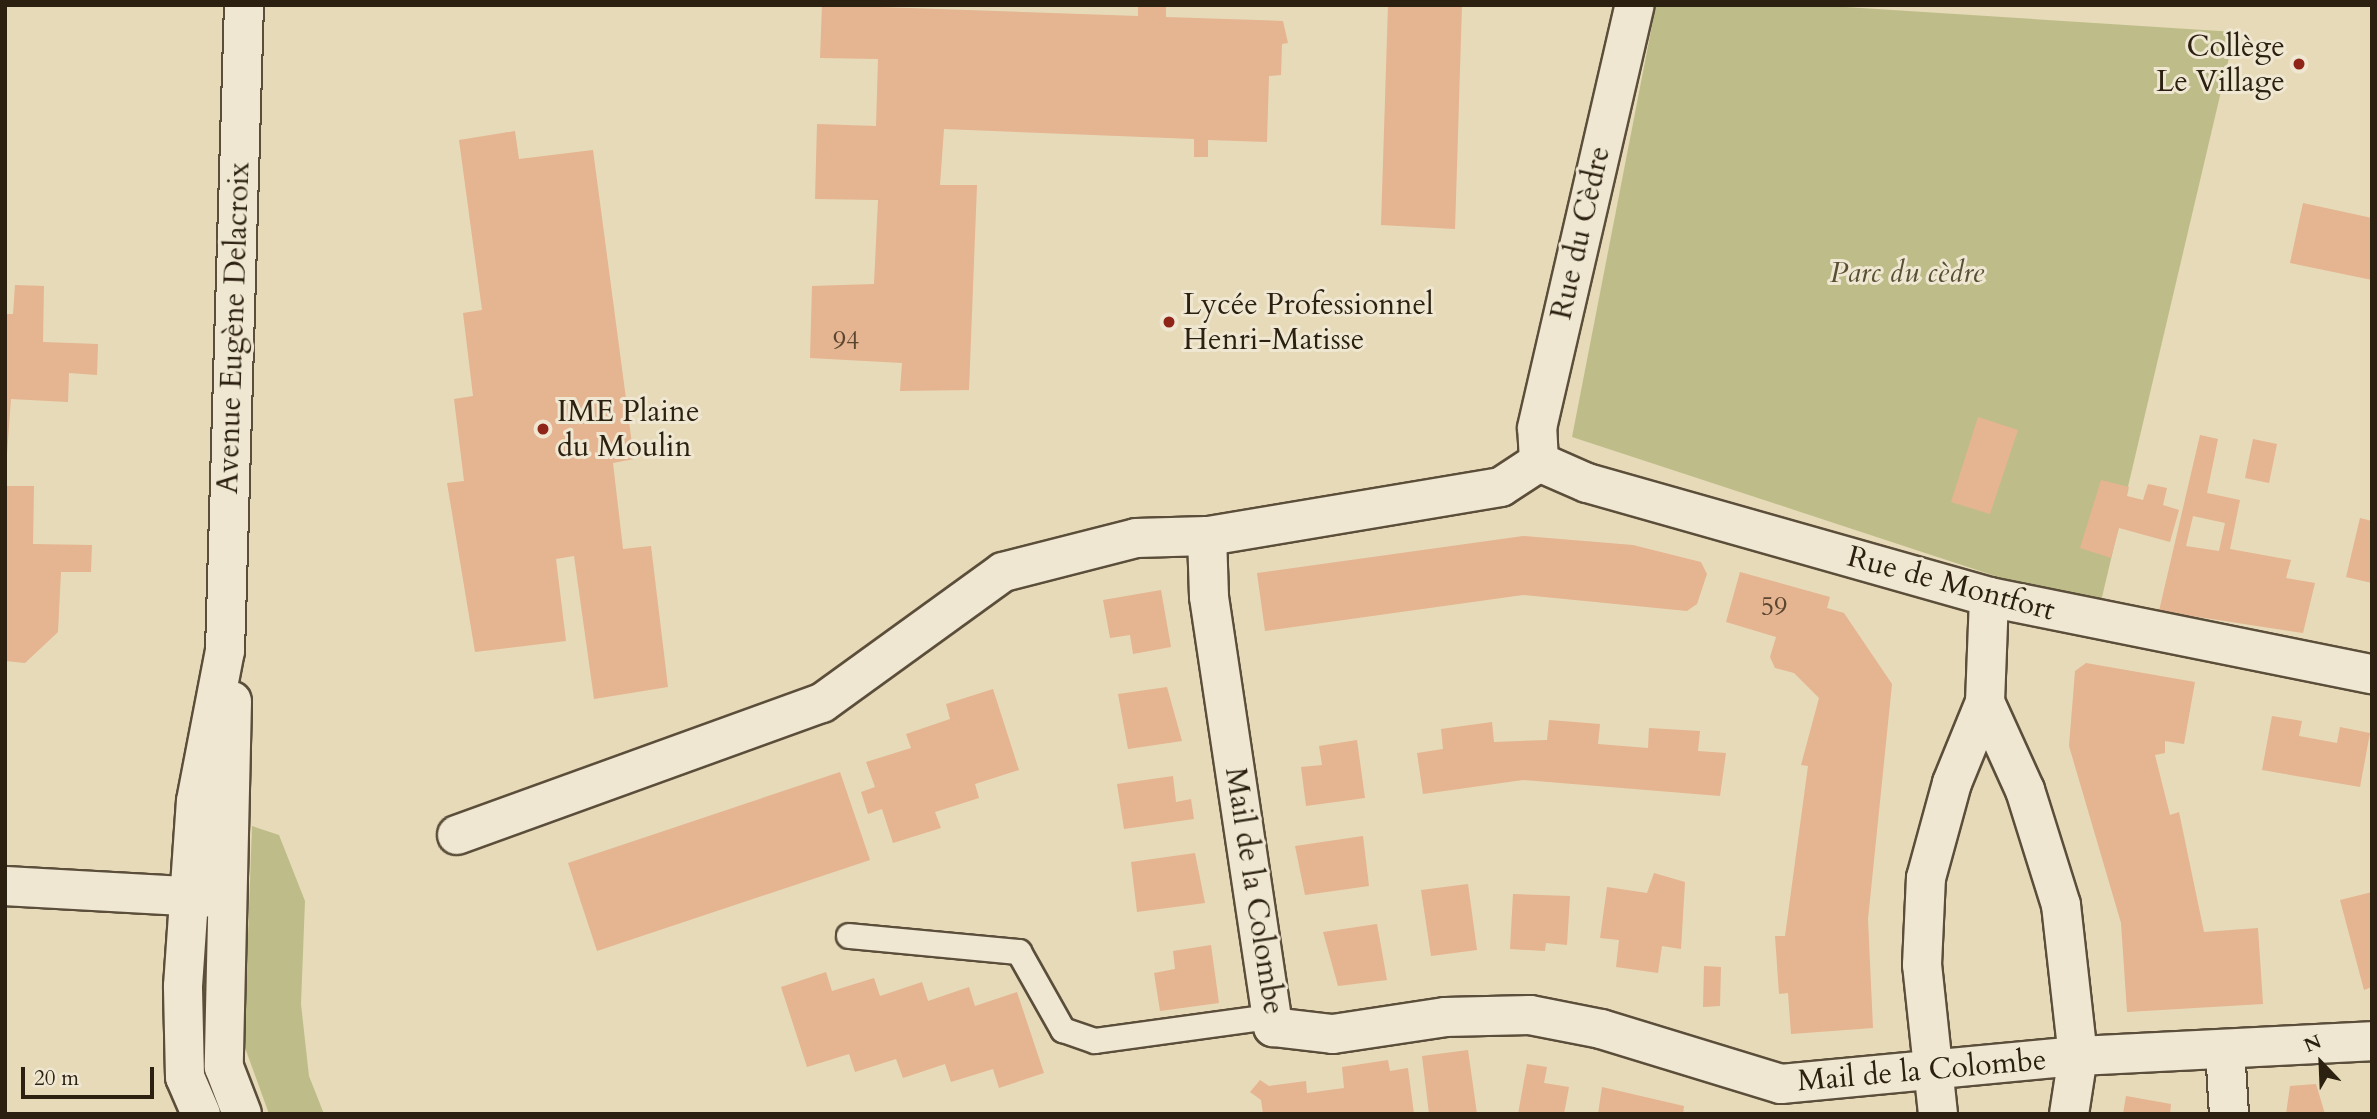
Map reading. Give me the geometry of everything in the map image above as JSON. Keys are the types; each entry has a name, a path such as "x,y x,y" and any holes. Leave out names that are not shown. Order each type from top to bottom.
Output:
{"street":[{"name":"Avenue Eugène Delacroix","path":"242,1114 224,1067 234,804 225,651 244,5"},
{"name":"Rue du Cèdre","path":"1539,462 1537,428 1635,5"},
{"path":"457,835 822,703 1003,572 1136,538 1207,536 1502,487 1539,462"},
{"name":"Rue de Montfort","path":"1539,462 1587,483 1989,597 2372,674"},
{"name":"Mail de la Colombe","path":"1207,536 1209,597 1273,1027 1303,1034 1530,1014 1601,1029 1781,1084 2078,1056 2372,1041"},
{"path":"1938,1114 1930,1072 1922,965 1926,878 1952,783 1985,702 1989,597"},
{"name":"Avenue Eugène Delacroix","path":"201,1114 185,1077 188,897 196,801 225,651"},
{"path":"1985,702 2025,790 2061,905 2078,1056 2069,1114"},
{"path":"5,886 229,898"},
{"path":"2225,1049 2229,1114"}],"lane":[{"path":"849,936 1019,952 1063,1030 1095,1041 1271,1017"}],"green space":[{"name":"Parc du cèdre","path":"1656,5 1814,5 2235,32 2099,610 1572,437"},
{"path":"252,826 279,835 305,901 301,1004 309,1076 324,1114 269,1114 244,1045"}],"building":[{"path":"822,5 1138,16 1138,5 1166,5 1166,17 1283,21 1288,43 1282,44 1281,75 1269,76 1267,142 1208,140 1208,157 1194,157 1194,139 944,129 940,185 977,185 969,390 900,391 902,363 810,358 812,286 874,284 878,200 815,199 817,124 876,126 878,59 820,58"},
{"path":"1388,5 1462,5 1455,229 1381,225"},
{"name":"IME Plaine du Moulin","path":"515,131 519,159 593,150 634,459 613,463 623,549 651,546 668,687 594,699 574,556 556,559 566,641 475,652 447,483 464,481 454,399 473,396 463,313 482,310 459,140"},
{"path":"2303,203 2372,218 2372,280 2290,263"},
{"path":"15,285 44,286 43,342 98,344 97,375 69,373 68,402 11,399 5,481 5,314 13,314"},
{"path":"1978,417 2018,430 1990,514 1951,502"},
{"path":"2200,435 2218,439 2207,493 2240,500 2230,549 2291,560 2286,578 2315,583 2303,633 2159,611","holes":["2193,516 2225,523 2219,551 2186,546"]},
{"path":"2253,439 2277,444 2269,483 2245,478"},
{"path":"2101,480 2129,487 2127,496 2143,500 2148,484 2167,488 2163,505 2179,510 2170,542 2119,528 2111,558 2080,548"},
{"path":"5,486 34,486 33,544 92,545 91,572 61,572 58,632 25,663 5,661"},
{"path":"2360,518 2372,521 2372,583 2346,577"},
{"path":"1523,536 1633,545 1701,562 1707,574 1697,604 1687,611 1523,595 1265,631 1257,573"},
{"path":"1740,572 1830,597 1827,608 1844,613 1892,684 1868,919 1873,1028 1791,1034 1788,993 1779,994 1775,936 1785,936 1808,766 1801,765 1819,698 1794,673 1775,668 1770,657 1776,637 1726,622"},
{"path":"1161,590 1171,647 1133,654 1130,635 1110,638 1103,600"},
{"path":"2086,663 2195,682 2184,744 2165,741 2165,753 2155,755 2170,815 2179,812 2204,932 2258,928 2263,1004 2127,1012 2121,923 2069,746 2075,671"},
{"path":"1167,687 1182,741 1128,749 1118,694"},
{"path":"993,689 1019,770 975,784 979,798 935,812 941,828 893,843 882,809 868,814 861,792 875,787 866,762 911,748 906,734 950,719 946,704"},
{"path":"2272,716 2302,721 2299,736 2337,743 2340,727 2370,733 2360,787 2262,770"},
{"path":"1549,720 1600,724 1598,744 1648,748 1649,728 1700,731 1698,751 1726,753 1720,796 1523,780 1423,794 1417,753 1443,749 1441,729 1492,722 1494,742 1547,740"},
{"path":"1357,740 1365,798 1306,806 1301,767 1322,765 1319,746"},
{"path":"840,772 870,860 597,951 568,863"},
{"path":"1173,776 1176,802 1191,799 1194,819 1124,829 1117,784"},
{"path":"1363,836 1369,886 1305,895 1295,846"},
{"path":"1195,853 1205,903 1137,912 1131,862"},
{"path":"1654,873 1685,882 1681,949 1662,946 1658,973 1616,967 1619,940 1600,938 1607,887 1647,893"},
{"path":"1468,884 1477,950 1431,956 1421,890"},
{"path":"2372,892 2372,987 2364,990 2340,900"},
{"path":"1513,894 1570,896 1567,945 1546,943 1545,951 1510,949"},
{"path":"1377,924 1387,980 1338,986 1323,932"},
{"path":"1211,945 1219,1003 1160,1011 1154,973 1175,969 1173,951"},
{"path":"1704,966 1721,967 1720,1006 1703,1007"},
{"path":"826,972 832,991 874,978 880,996 922,982 928,1001 969,987 975,1006 1017,992 1044,1073 999,1088 993,1069 951,1082 945,1064 903,1078 896,1059 855,1072 849,1054 807,1067 781,987"},
{"path":"1468,1050 1477,1114 1429,1114 1422,1056"},
{"path":"1388,1060 1390,1071 1408,1068 1414,1114 1263,1114 1261,1100 1250,1092 1260,1080 1269,1086 1306,1081 1307,1093 1344,1088 1342,1067"},
{"path":"1527,1064 1547,1067 1544,1083 1569,1087 1564,1114 1518,1114"},
{"path":"2316,1084 2325,1114 2286,1114 2290,1086"},
{"path":"1602,1087 1684,1106 1683,1114 1598,1114"},
{"path":"2126,1096 2171,1104 2170,1114 2123,1114"}],"place":[{"name":"Collège Le Village","path":"2299,64"},
{"name":"Lycée Professionnel Henri-Matisse","path":"1169,322"},
{"name":"IME Plaine du Moulin","path":"543,429"}]}
